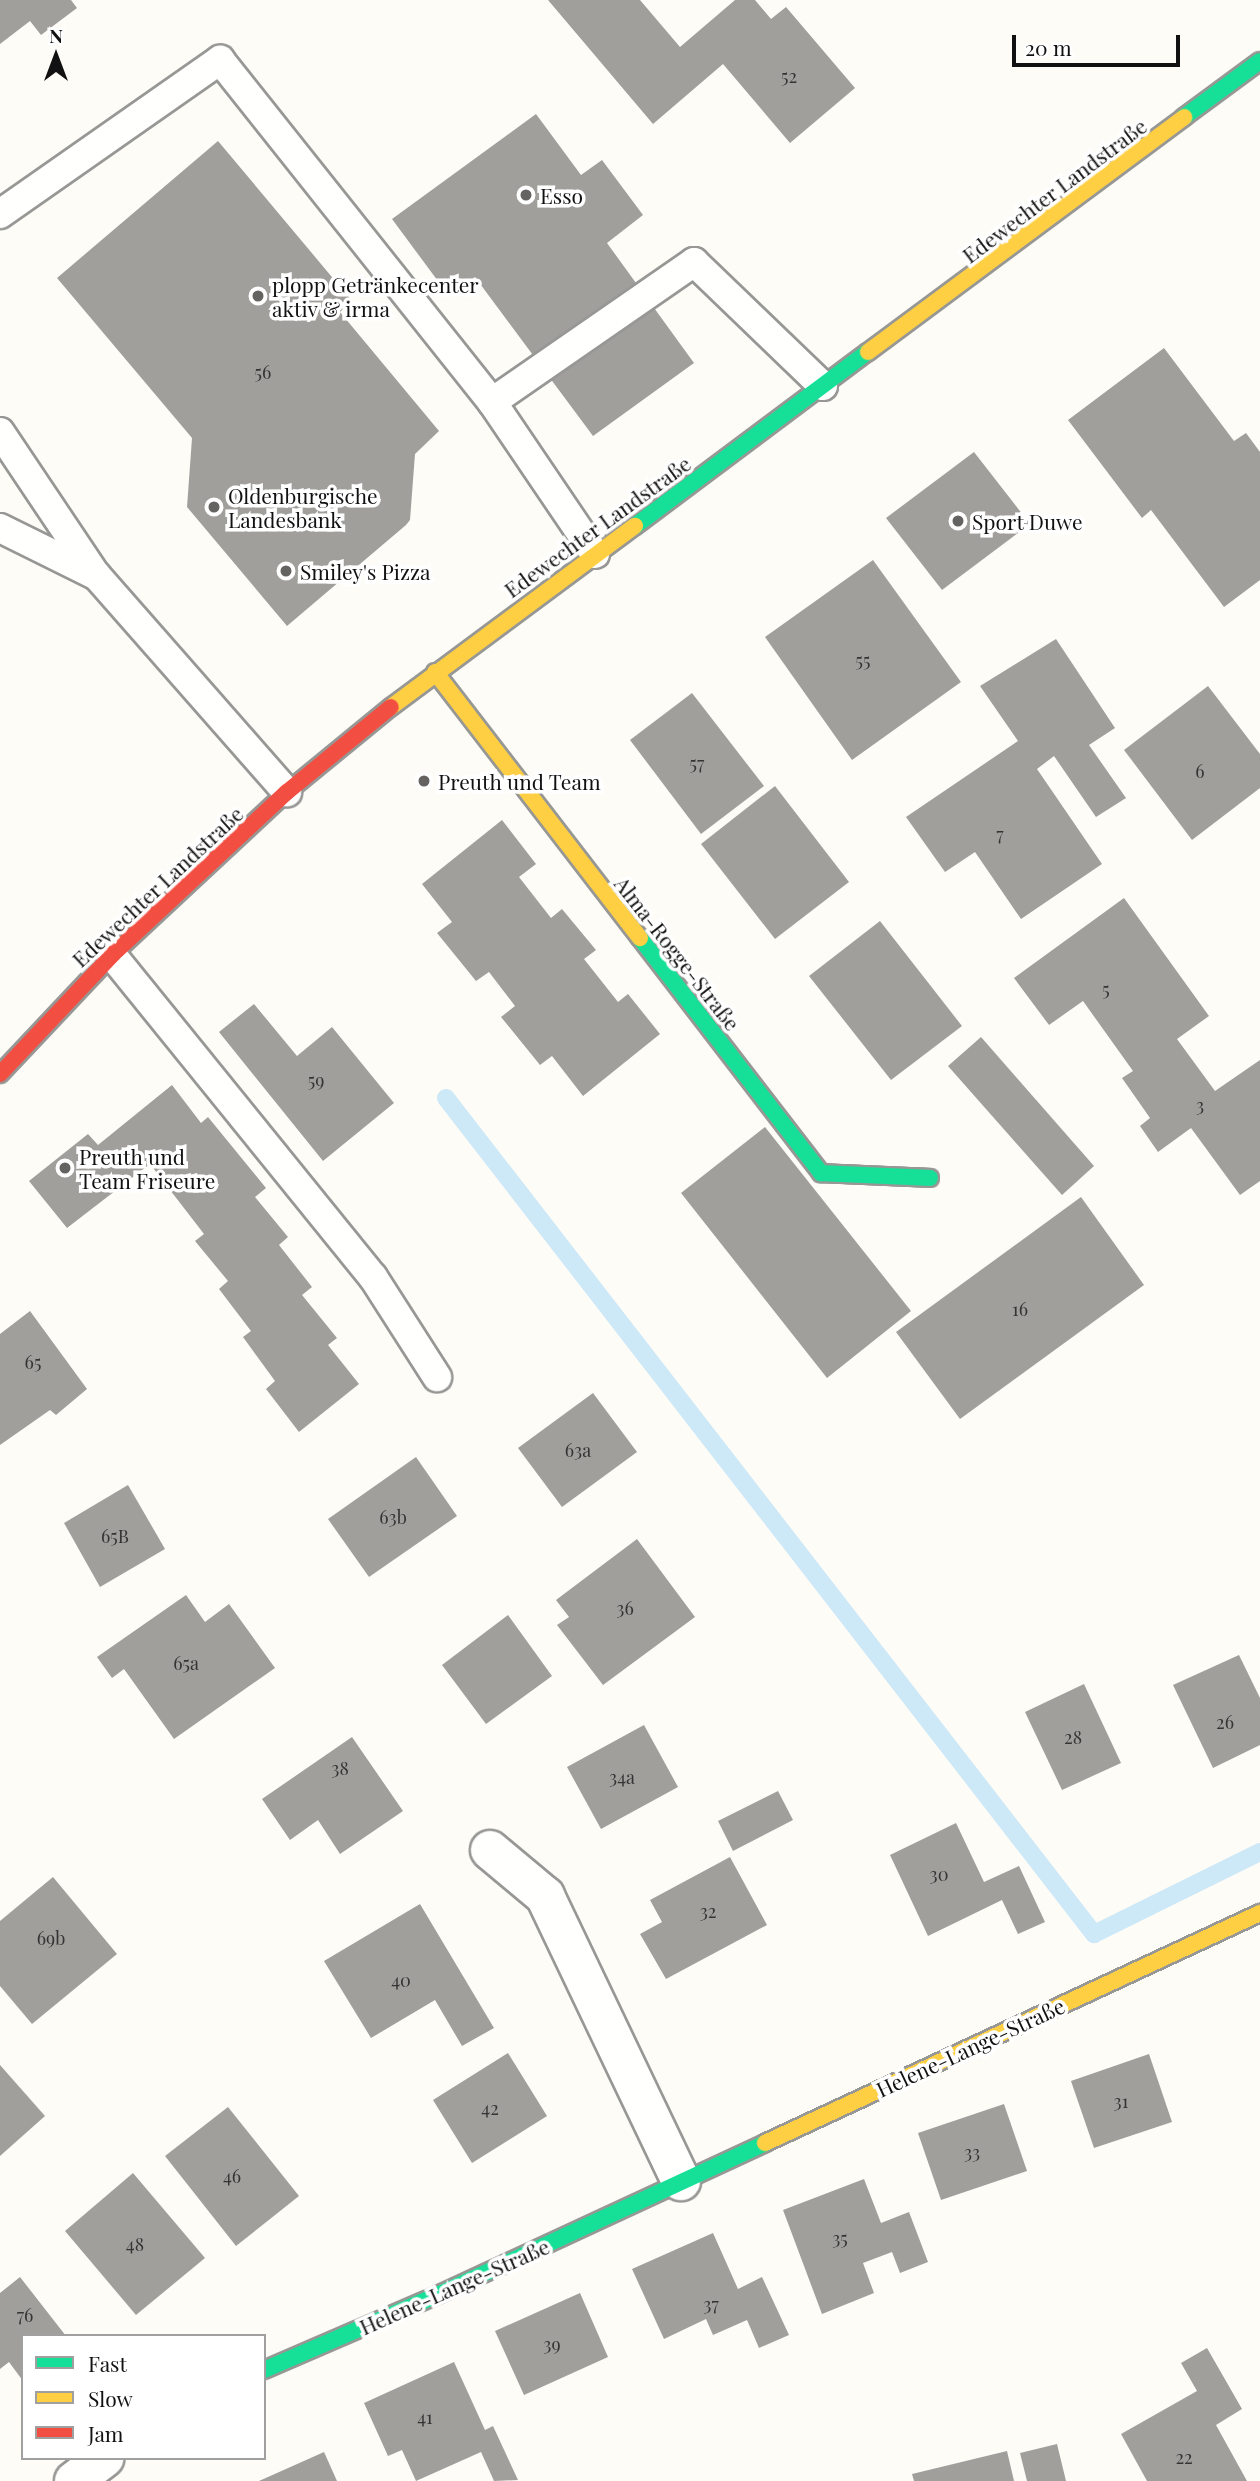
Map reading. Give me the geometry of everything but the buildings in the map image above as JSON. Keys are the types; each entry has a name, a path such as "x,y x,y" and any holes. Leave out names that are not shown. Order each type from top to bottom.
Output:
{"street":[{"name":"Edewechter Landstraße","path":"0,1074 112,955 287,792 435,672 1260,61"},
{"name":"Alma-Rogge-Straße","path":"435,672 821,1173 930,1178"},
{"path":"490,1850 545,1896 681,2180"},
{"name":"Helene-Lange-Straße","path":"266,2369 440,2294 1260,1913"},
{"path":"74,2481 101,2460"}],"lane":[{"path":"0,214 220,60 492,402 595,554"},
{"path":"492,402 694,262 823,386"},
{"path":"0,432 97,576 287,792"},
{"path":"0,528 97,576"},
{"path":"112,955 373,1278 437,1377"}],"waterway":[{"path":"446,1098 1094,1934 1260,1852"}],"traffic: fast":[{"path":"1184,117 1260,61"},
{"path":"635,526 868,352"},
{"path":"640,938 821,1173 930,1178"},
{"path":"266,2369 440,2294 765,2143"}],"traffic: slow":[{"path":"868,352 1184,117"},
{"path":"391,707 635,526"},
{"path":"435,672 640,938"},
{"path":"765,2143 1260,1913"}],"traffic: jam":[{"path":"0,1074 112,955 287,792 391,707"}],"place":[{"name":"Esso","path":"526,195"},
{"name":"plopp Getränkecenter aktiv & irma","path":"258,296"},
{"name":"Oldenburgische Landesbank","path":"214,507"},
{"name":"Sport Duwe","path":"958,521"},
{"name":"Smiley's Pizza","path":"286,571"},
{"name":"Preuth und Team","path":"424,781"},
{"name":"Preuth und Team Friseure","path":"65,1168"}]}
